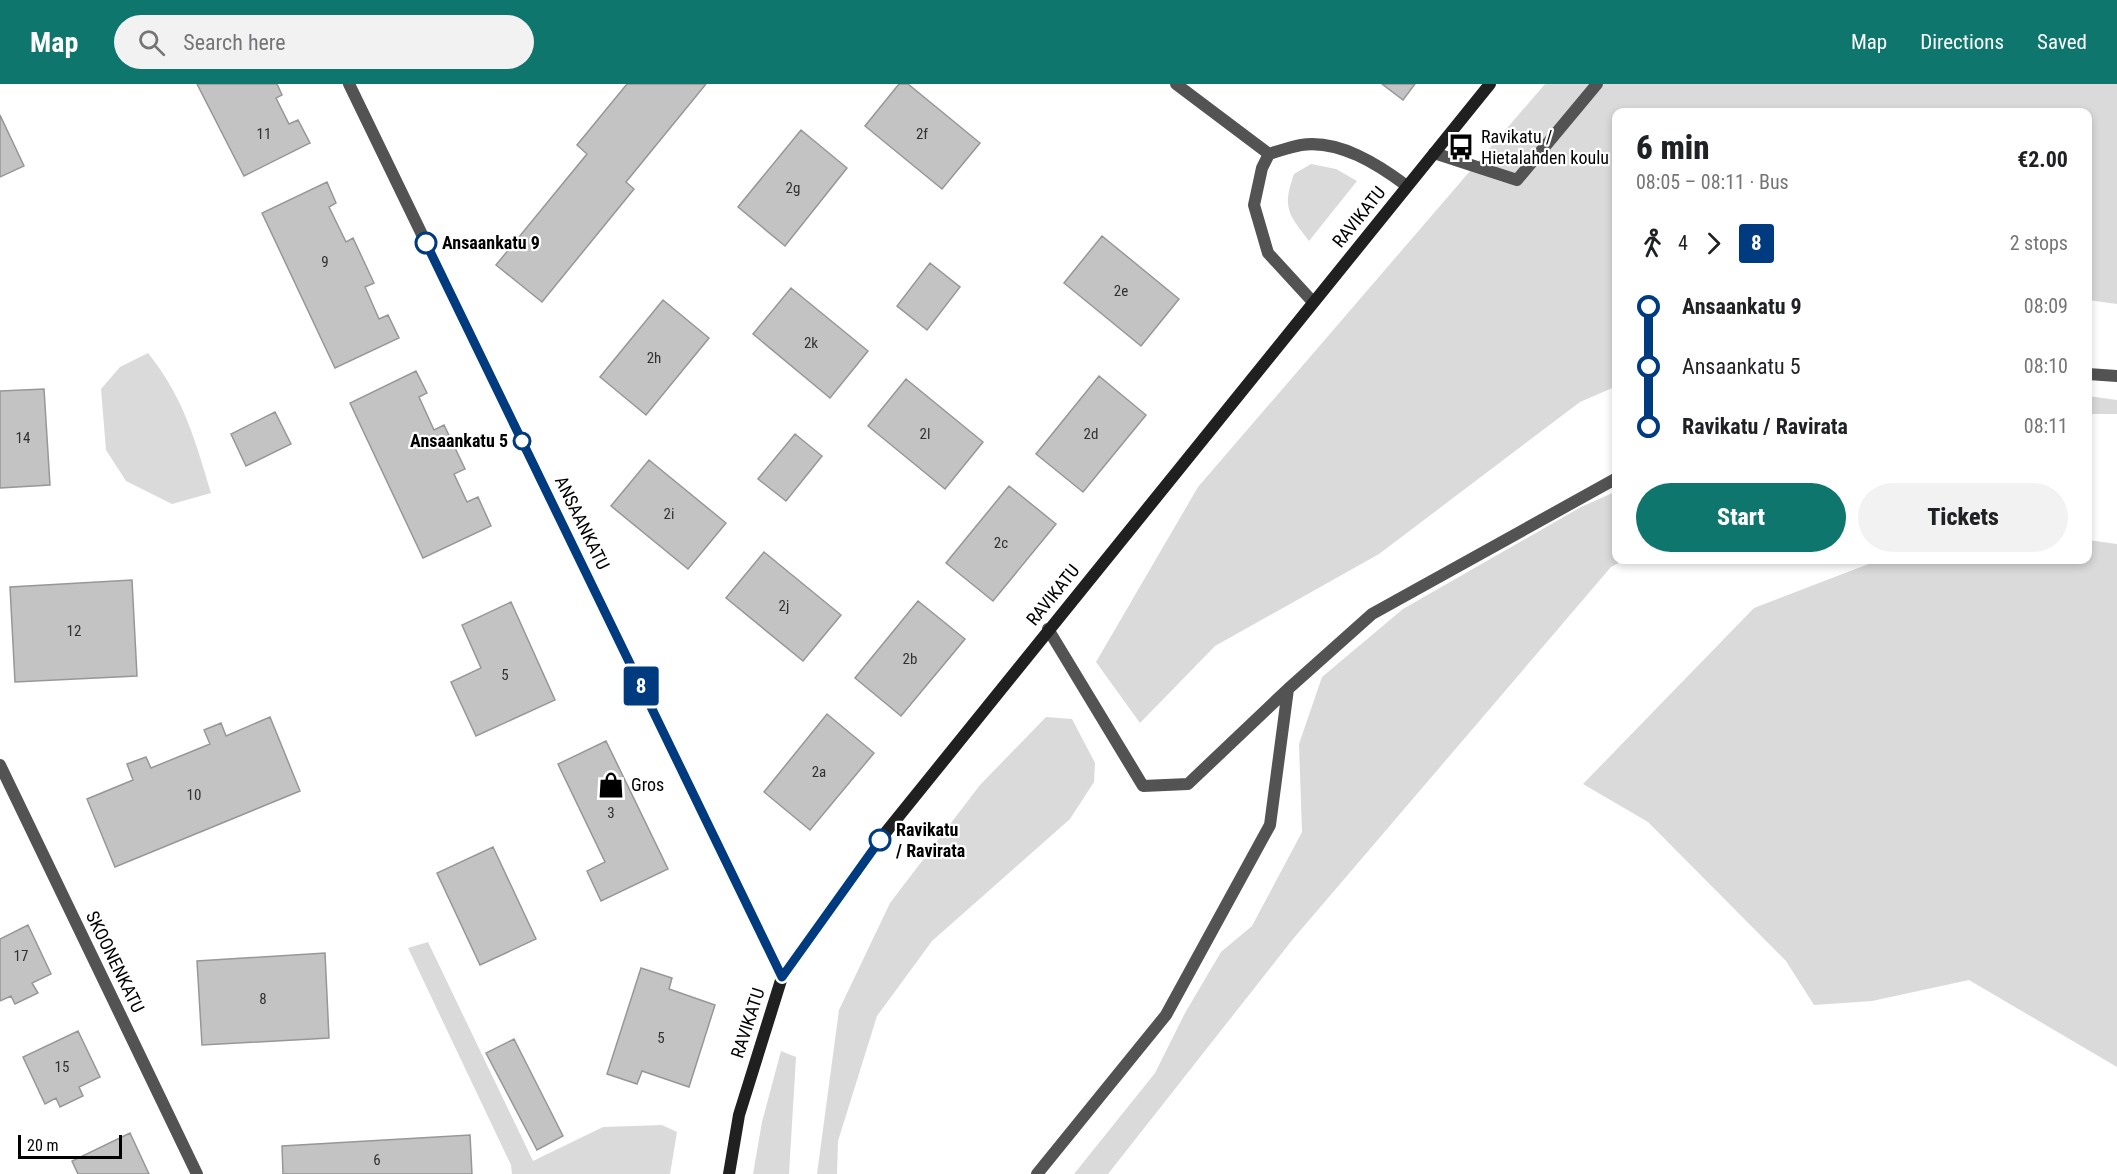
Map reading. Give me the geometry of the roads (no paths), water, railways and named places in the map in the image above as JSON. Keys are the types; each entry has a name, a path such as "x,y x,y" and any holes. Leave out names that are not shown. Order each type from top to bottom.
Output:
{"street":[{"name":"ANSAANKATU","path":"349,84 782,977"},
{"path":"1176,84 1269,154"},
{"name":"RAVIKATU","path":"729,1174 739,1115 782,977 882,837 1490,84"},
{"path":"1434,153 1516,180 1597,84"},
{"path":"1313,302 1268,253 1254,205 1262,168 1269,154 1303,145 1339,149 1371,160 1407,186"},
{"path":"2092,374 2117,376"},
{"path":"1048,629 1143,786 1188,784 1288,689 1372,614 1612,481"},
{"path":"1037,1174 1166,1015 1270,825 1288,689"},
{"name":"SKOONENKATU","path":"0,765 197,1174"}],"place":[{"name":"Ravikatu / Hietalahden koulu","path":"1461,147"},
{"name":"Ansaankatu 9","path":"426,243"},
{"name":"Ansaankatu 5","path":"522,441"},
{"name":"Gros","path":"611,785"},
{"name":"Ravikatu / Ravirata","path":"880,840"}]}
